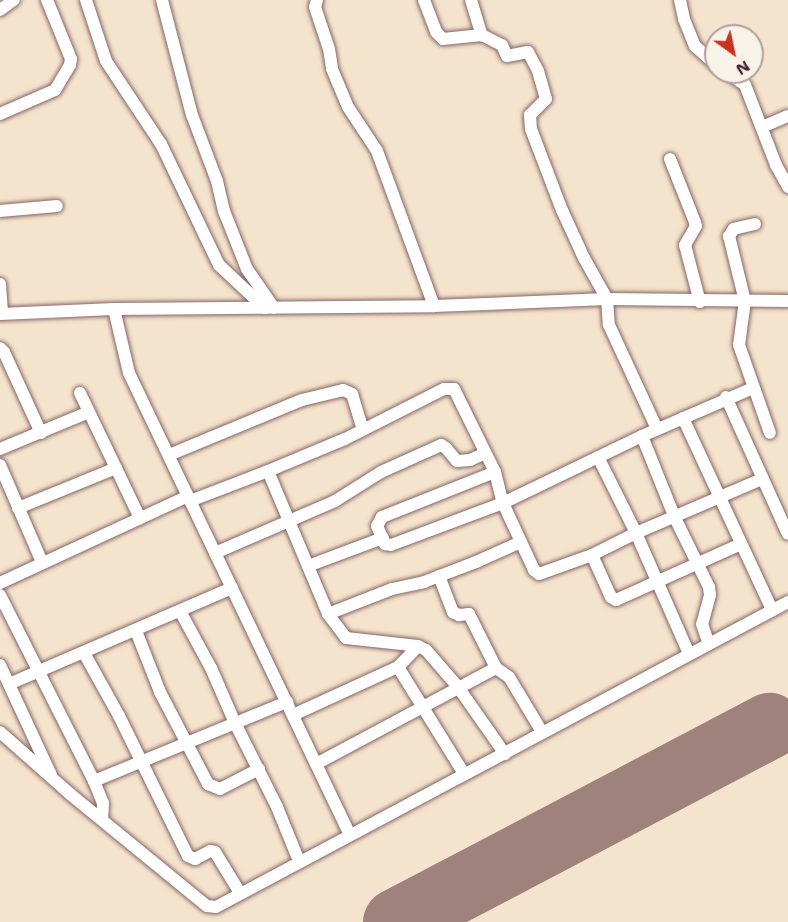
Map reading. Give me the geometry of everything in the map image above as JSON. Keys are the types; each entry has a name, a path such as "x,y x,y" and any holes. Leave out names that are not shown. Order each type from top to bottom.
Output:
{"street":[{"path":"0,10 14,0"},
{"path":"0,114 55,90 70,65 71,59 47,0"},
{"path":"86,0 106,61 161,144 219,265 270,308"},
{"path":"162,0 192,115 217,182 224,211 247,269 270,308"},
{"path":"317,0 315,7 329,49 332,69 348,107 376,151 434,306"},
{"path":"424,0 435,32 443,39 482,34 501,44 507,56 528,52 535,63 546,99 530,115 531,129 566,220 607,299 609,325 657,429"},
{"path":"471,0 482,34"},
{"path":"680,0 684,19 695,46 704,54"},
{"path":"743,84 776,165 788,187"},
{"path":"762,127 788,116"},
{"path":"670,159 696,226 685,245 700,302"},
{"path":"0,211 57,206"},
{"path":"754,224 734,229 729,233 745,301 739,345 770,433"},
{"path":"0,284 1,314 114,309 434,306 607,299 700,302 788,301"},
{"path":"114,309 129,373 350,835"},
{"path":"0,348 4,352 41,433"},
{"path":"0,583 140,518 268,471 449,388 456,391 486,453 521,542 539,574 592,555 636,533 762,479"},
{"path":"495,472 382,517 377,524 385,543 391,545 504,503 642,435 726,397 753,388"},
{"path":"168,455 302,400 343,390 352,394 363,429"},
{"path":"80,393 140,518"},
{"path":"726,397 788,534"},
{"path":"0,449 89,412"},
{"path":"683,418 718,498 772,610"},
{"path":"642,435 675,518 698,563 710,595 702,624 709,644"},
{"path":"215,553 335,501 381,472 441,445 457,461 470,460 486,453"},
{"path":"598,457 636,533 689,654"},
{"path":"0,465 42,562"},
{"path":"18,508 116,468"},
{"path":"268,471 328,614 346,638 418,646 426,650 459,687 505,754"},
{"path":"308,566 383,538"},
{"path":"328,614 392,589 439,576 521,542"},
{"path":"592,555 614,600 618,600 741,544"},
{"path":"439,576 453,612 459,615 469,614 496,668 509,677 542,732"},
{"path":"9,684 232,588"},
{"path":"0,595 103,803 102,820"},
{"path":"0,732 53,779 207,906 216,907 298,861 505,754 542,732 788,602"},
{"path":"180,611 211,668 235,723 259,769 298,861"},
{"path":"136,631 160,692 212,787 220,789 259,769"},
{"path":"293,716 398,667 418,646"},
{"path":"84,653 119,716 139,761 189,858 215,852 240,893"},
{"path":"0,665 53,779"},
{"path":"398,667 421,708 464,774"},
{"path":"316,764 496,668"},
{"path":"93,781 287,702"}],"runway":[{"path":"396,922 770,726"}]}
